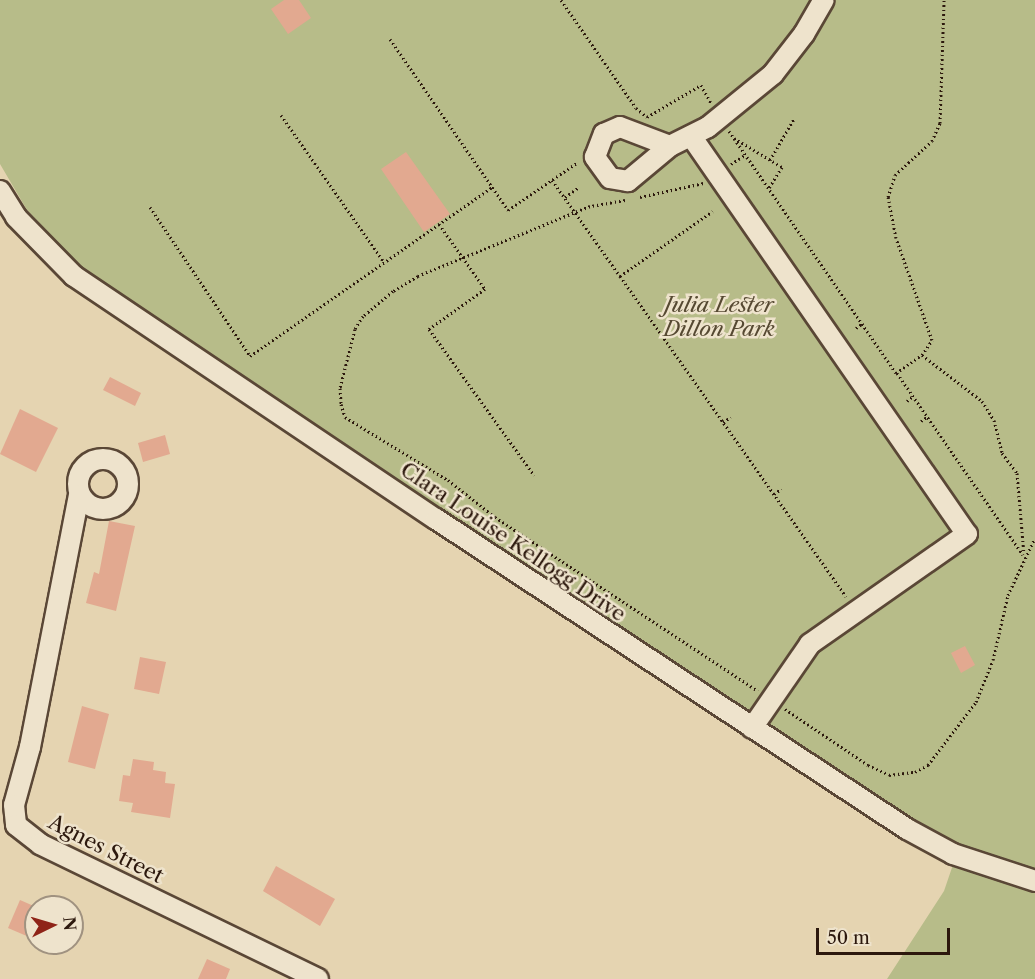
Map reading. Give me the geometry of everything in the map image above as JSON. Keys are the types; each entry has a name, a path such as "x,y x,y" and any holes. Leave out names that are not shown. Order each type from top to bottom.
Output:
{"street":[{"path":"670,146 692,136 720,117 773,74 804,34 824,0"},
{"path":"692,136 967,534 810,644 752,728"},
{"name":"Clara Louise Kellogg Drive","path":"0,191 34,238 74,276 752,728 916,834 953,854 1035,881"},
{"name":"Agnes Street","path":"79,495 7,816 40,844 280,971 318,979"}],"path":[{"path":"561,0 636,108 647,117 701,85 768,189 1024,556"},
{"path":"897,373 922,355 932,340 932,331 896,238 888,197 895,175 932,141 940,123 944,0"},
{"path":"390,39 508,210 581,159 578,152"},
{"path":"624,108 636,108"},
{"path":"281,115 384,262"},
{"path":"770,160 794,119"},
{"path":"733,137 782,167 768,189"},
{"path":"745,155 698,186 575,212 401,286 363,316 355,329 340,388 345,417 448,480 495,517 868,765 889,775 915,772 928,765 976,702 993,660 1008,595 1024,556 1035,538"},
{"path":"552,180 847,597"},
{"path":"150,207 250,356 492,187"},
{"path":"565,197 578,188"},
{"path":"620,276 712,211"},
{"path":"439,224 485,289 429,329 534,475"},
{"path":"856,328 862,323"},
{"path":"922,355 982,401 994,420 1002,453 1017,473 1024,556"},
{"path":"907,401 913,396"},
{"path":"723,422 730,417"},
{"path":"921,421 927,417"},
{"path":"774,494 782,489"}],"green space":[{"name":"Julia Lester Dillon Park","path":"0,0 1035,0 1035,979 887,979 944,891 958,850 904,821 88,276 27,210 0,164"}],"building":[{"path":"284,0 299,0 311,18 288,34 271,9"},
{"path":"406,152 450,214 424,232 381,169"},
{"path":"110,377 141,393 135,406 103,390"},
{"path":"20,409 58,428 36,472 0,454"},
{"path":"165,435 170,454 143,462 138,443"},
{"path":"109,521 135,526 116,611 86,603 94,572 99,574"},
{"path":"965,646 975,665 961,673 951,653"},
{"path":"140,657 166,662 159,694 134,689"},
{"path":"82,706 109,714 95,769 68,762"},
{"path":"133,759 154,762 153,770 166,772 165,783 175,784 170,818 131,812 133,803 119,801 123,775 130,776"},
{"path":"276,866 335,899 320,926 263,891"},
{"path":"20,900 24,902 24,935 8,928"},
{"path":"207,959 230,969 226,979 198,979"}]}
